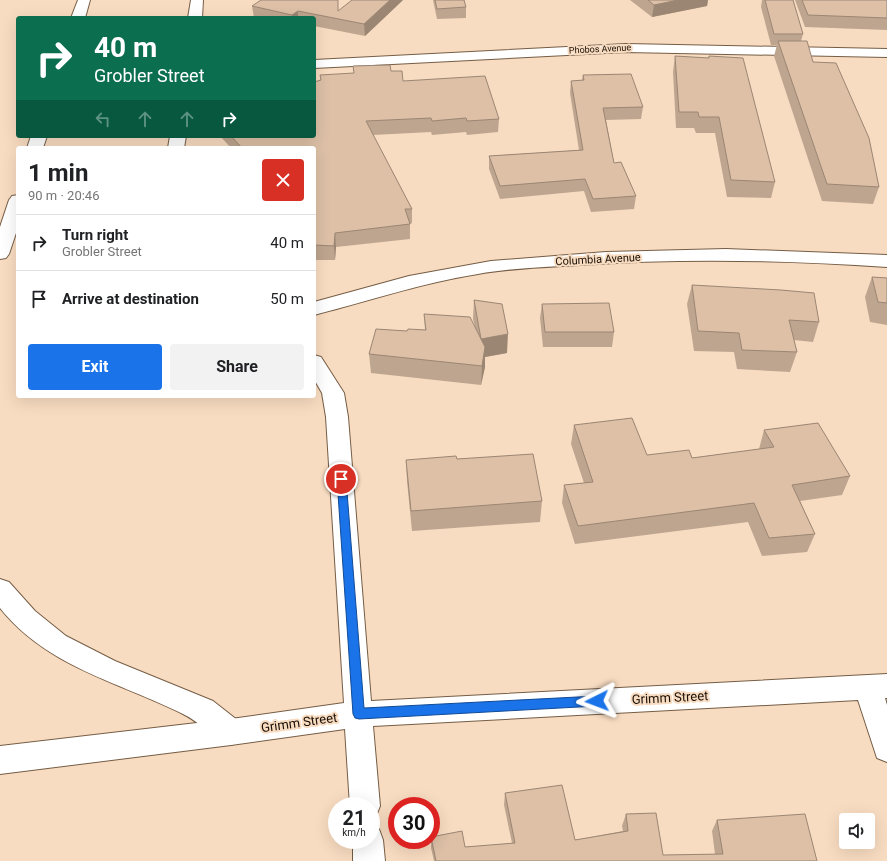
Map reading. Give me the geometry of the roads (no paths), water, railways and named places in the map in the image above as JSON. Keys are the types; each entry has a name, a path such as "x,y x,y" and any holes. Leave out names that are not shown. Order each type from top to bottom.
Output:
{"street":[{"path":"79,16 84,0"},
{"path":"195,16 197,0"},
{"name":"Phobos Avenue","path":"316,64 626,48 887,53"},
{"path":"0,254 16,206"},
{"name":"Columbia Avenue","path":"316,308 360,294 418,280 467,270 512,264 593,258 664,255 786,256 887,261"},
{"path":"316,365 333,393 337,417 364,797"},
{"path":"0,589 18,611 34,627 56,644 114,673 203,710 231,732"},
{"path":"877,686 887,749"},
{"name":"Grimm Street","path":"0,760 231,732 359,714 877,686"},
{"path":"368,849 369,861"}]}
